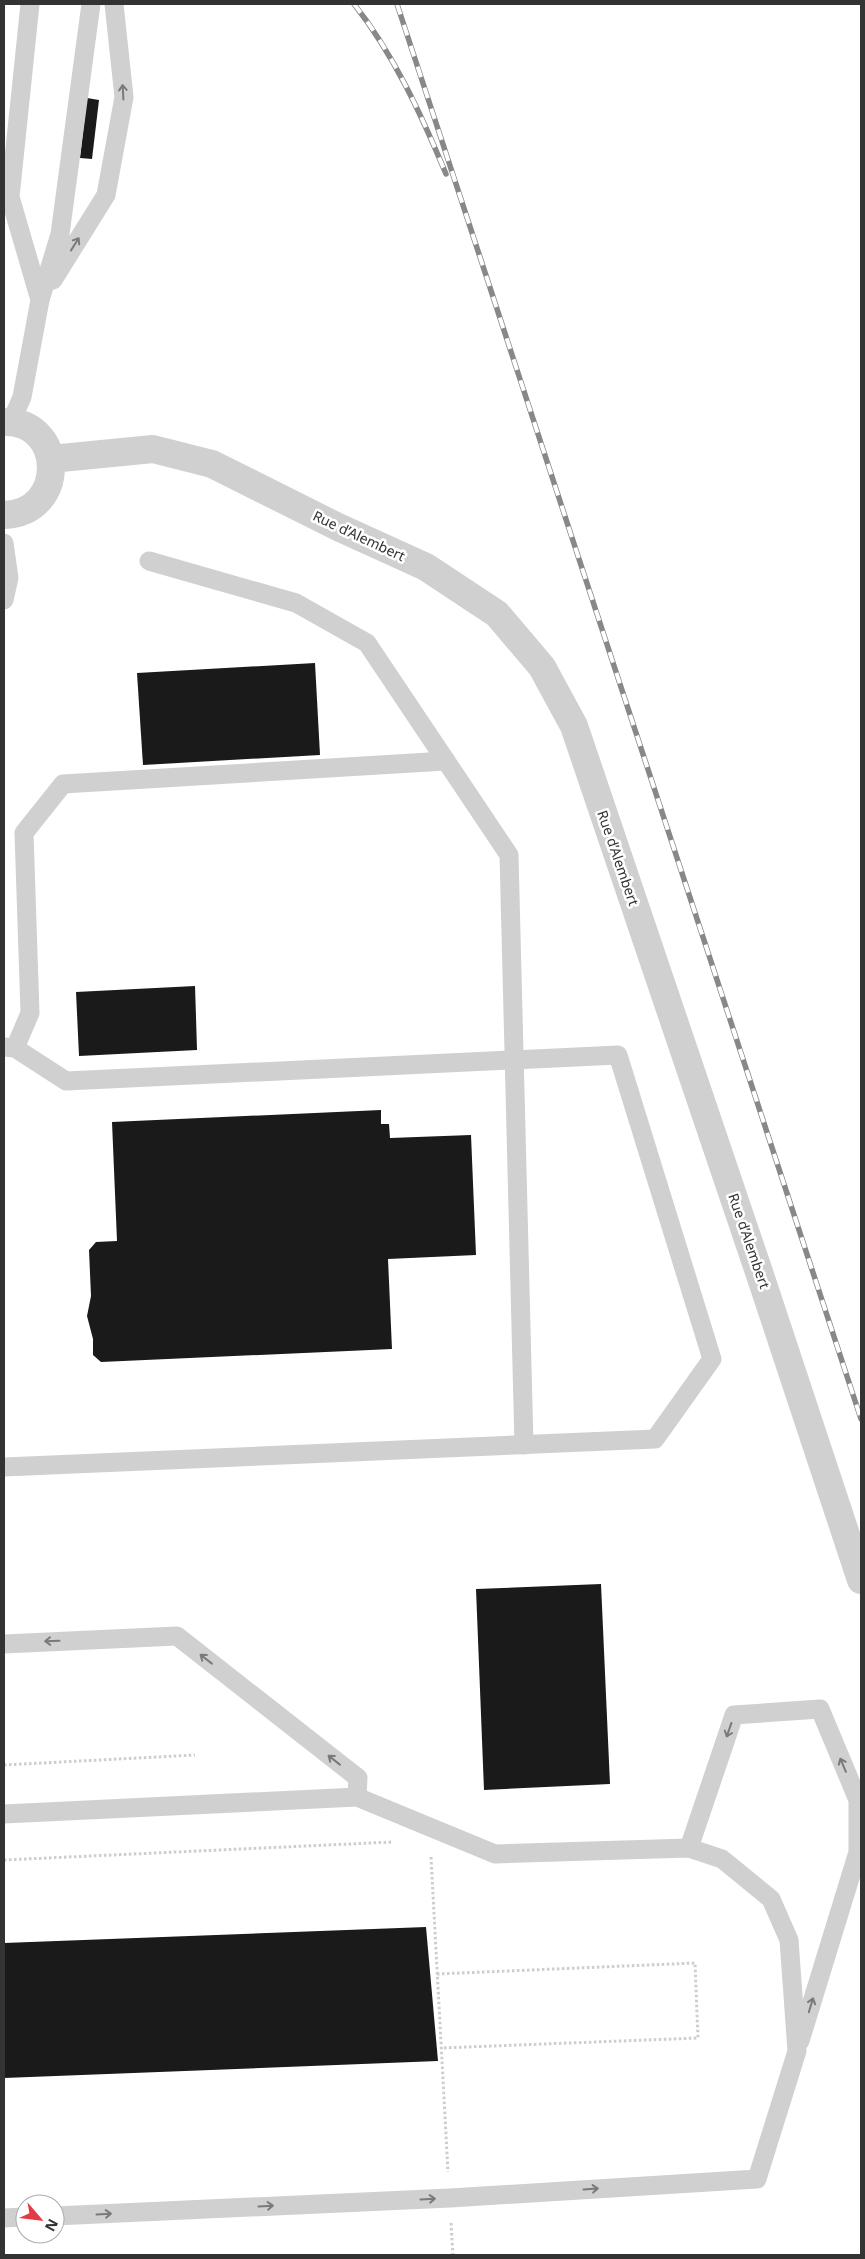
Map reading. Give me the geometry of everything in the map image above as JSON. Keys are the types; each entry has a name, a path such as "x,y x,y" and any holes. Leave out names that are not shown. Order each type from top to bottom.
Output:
{"street":[{"path":"4,515 28,509 39,500 48,488 51,474 51,459 46,446 37,434 25,426 7,422"},
{"name":"Rue d’Alembert","path":"51,459 153,448 212,464 426,568 497,614 542,667 574,726 861,1580"}],"lane":[{"path":"30,4 10,197 40,300"},
{"path":"7,422 22,397 40,300 60,234 91,4"},
{"path":"40,300 106,195 124,97 114,4"},
{"path":"4,543 9,578 4,600"},
{"path":"149,560 296,603 367,643 509,856 524,1444"},
{"path":"4,1467 654,1439 712,1359 618,1055 66,1081 9,1048 30,1013 24,832 63,784 446,761"},
{"path":"4,1644 177,1636 358,1778 357,1797"},
{"path":"65,2216 450,2198 757,2179 858,1852 858,1800 820,1709 734,1715 689,1848"},
{"path":"4,1814 357,1797 430,1834 495,1854 689,1848 722,1859 771,1898 790,1940 797,2051"}],"path":[{"path":"4,1765 195,1756"},
{"path":"4,1860 430,1834 453,2255"},
{"path":"437,1974 695,1963 698,2038 441,2048"}],"building":[{"path":"87,98 99,100 92,159 80,158"},
{"path":"315,663 320,755 143,765 137,673"},
{"path":"195,986 197,1050 79,1056 76,992"},
{"path":"381,1110 381,1124 389,1124 390,1138 471,1135 476,1255 388,1259 392,1349 101,1362 93,1355 93,1339 87,1316 91,1296 89,1250 96,1242 117,1241 112,1122"},
{"path":"601,1584 610,1784 484,1790 476,1589"},
{"path":"426,1927 438,2061 4,2078 4,1943"}],"railway":[{"path":"354,4 382,44 406,86 446,174"},
{"path":"397,4 861,1419"}]}
